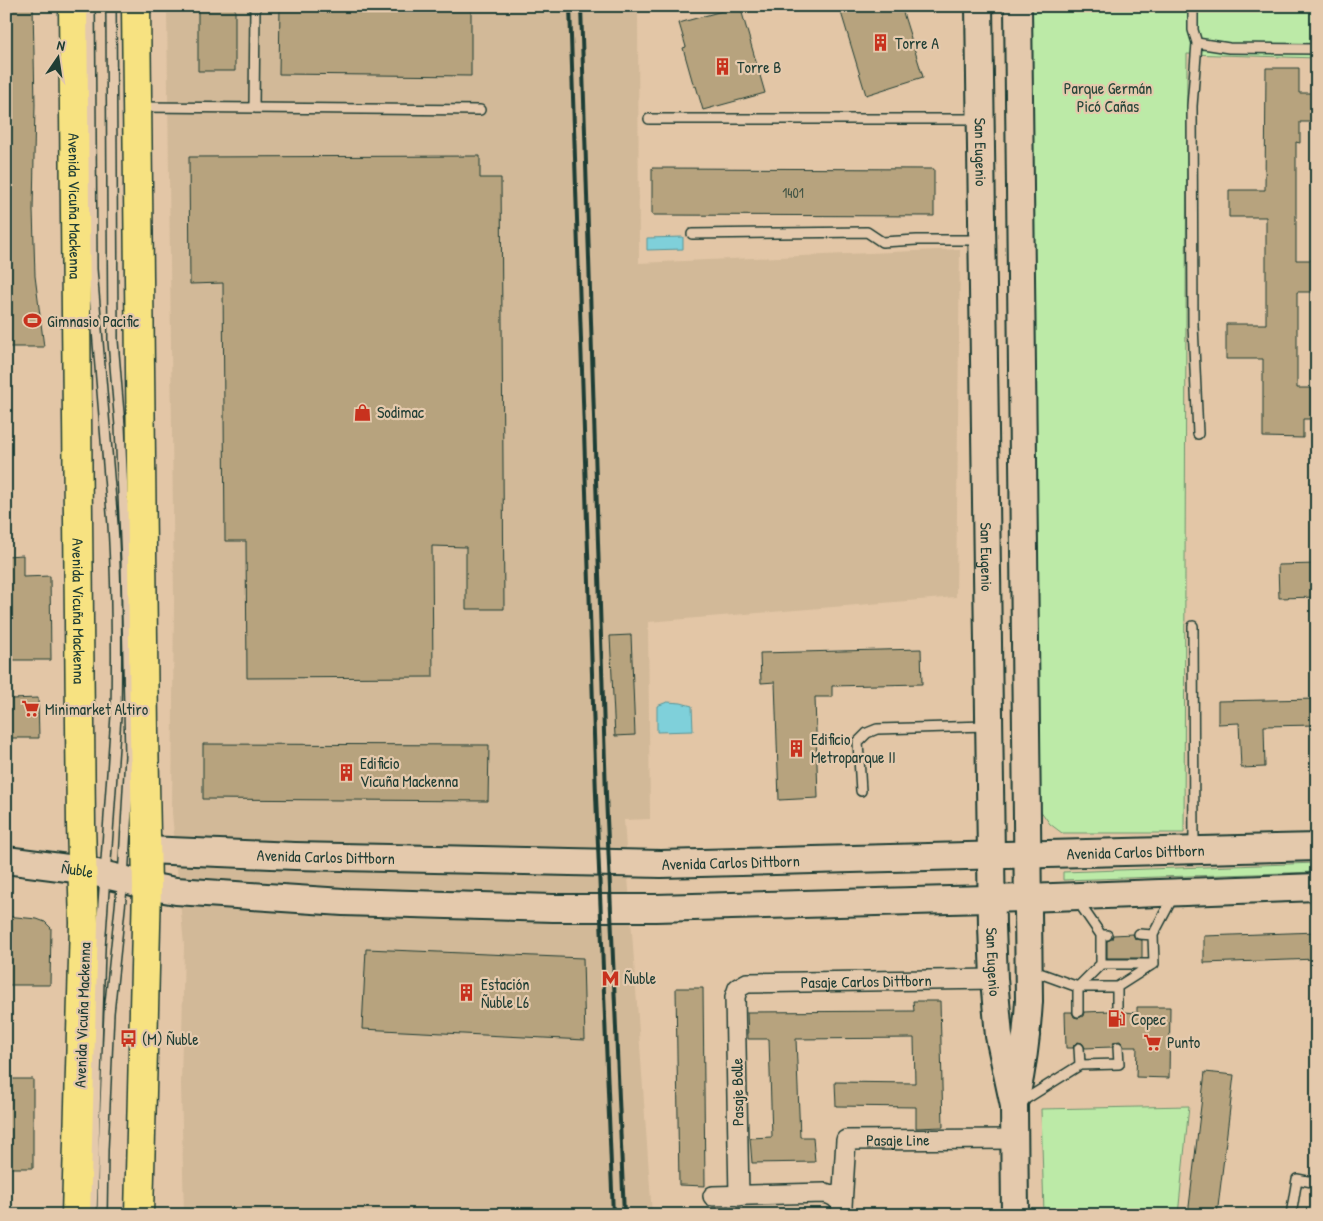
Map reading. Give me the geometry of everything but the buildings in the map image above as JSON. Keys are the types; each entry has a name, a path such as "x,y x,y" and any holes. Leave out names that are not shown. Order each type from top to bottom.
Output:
{"main road":[{"name":"Avenida Vicuña Mackenna","path":"73,6 81,825 114,877 139,1215"},
{"name":"Avenida Vicuña Mackenna","path":"76,1215 84,923 136,846 136,6"},
{"name":"San Eugenio","path":"979,6 981,240 994,979 999,1036 1014,1106 1015,1215"},
{"name":"San Eugenio","path":"1014,1106 1027,1032 1029,969 1018,6"},
{"name":"Avenida Carlos Dittborn","path":"136,846 295,856 661,864 1317,847"},
{"name":"Ñuble","path":"6,860 114,877"},
{"path":"114,877 176,891 333,901 543,908 655,908 1027,898 1317,887"}],"street":[{"name":"Pasaje Carlos Dittborn","path":"738,988 747,983 994,979"},
{"name":"Pasaje Bolle","path":"738,988 735,997 739,1196"},
{"name":"Pasaje Line","path":"843,1210 846,1140 1014,1139"},
{"name":"Pasaje Line","path":"713,1196 825,1193 837,1198 843,1210"}],"lane":[{"path":"90,6 92,269 116,567 114,877 102,1215"},
{"path":"111,6 114,341 126,561 130,756 136,846"},
{"path":"254,6 254,108"},
{"path":"1193,6 1193,30 1196,43 1192,106 1193,325 1198,434"},
{"path":"1196,43 1229,48 1317,49"},
{"path":"137,107 480,110"},
{"path":"649,119 980,119"},
{"path":"692,234 867,232 882,242 981,240"},
{"path":"1193,626 1194,850"},
{"path":"861,791 858,742 867,733 877,729 989,726"},
{"path":"92,1215 100,948 114,877"},
{"path":"1154,964 1153,934 1175,892"},
{"path":"1074,896 1104,935 1101,964 1078,987 1078,1012"},
{"path":"1139,934 1153,934"},
{"path":"1101,964 1154,964"},
{"path":"1029,969 1078,987 1117,987 1154,964"},
{"path":"1117,987 1117,1011"},
{"path":"1014,1106 1080,1065 1119,1064 1118,1047"},
{"path":"1079,1048 1080,1065"},
{"path":"1291,1215 1297,1179 1317,1183"}],"shaded area":[{"path":"167,6 638,6 639,263 960,249 956,597 648,622 650,819 624,820 652,1215 184,1215 181,1084 184,945 172,813 174,600"}],"green space":[{"name":"Parque Germán Picó Cañas","path":"1028,6 1317,6 1317,58 1187,54 1184,833 1062,833 1050,824 1035,803"},
{"path":"1317,863 1317,872 1063,880 1063,872"},
{"path":"1189,1106 1178,1215 1044,1215 1041,1109"}],"water":[{"path":"683,237 683,249 647,250 647,238"},
{"path":"667,702 692,706 693,731 657,732 657,706"}],"railway":[{"path":"570,6 596,795 613,1215"},
{"path":"581,6 606,795 624,1215"}],"place":[{"name":"Torre A","path":"881,43"},
{"name":"Torre B","path":"723,67"},
{"name":"Gimnasio Pacific","path":"33,321"},
{"name":"Sodimac","path":"363,412"},
{"name":"Minimarket Altiro","path":"31,709"},
{"name":"Edificio Metroparque II","path":"797,748"},
{"name":"Edificio Vicuña Mackenna","path":"346,772"},
{"name":"Ñuble","path":"610,978"},
{"name":"Estación Ñuble L6","path":"467,993"},
{"name":"Copec","path":"1117,1019"},
{"name":"(M) Ñuble","path":"128,1039"},
{"name":"Punto","path":"1153,1042"}]}
